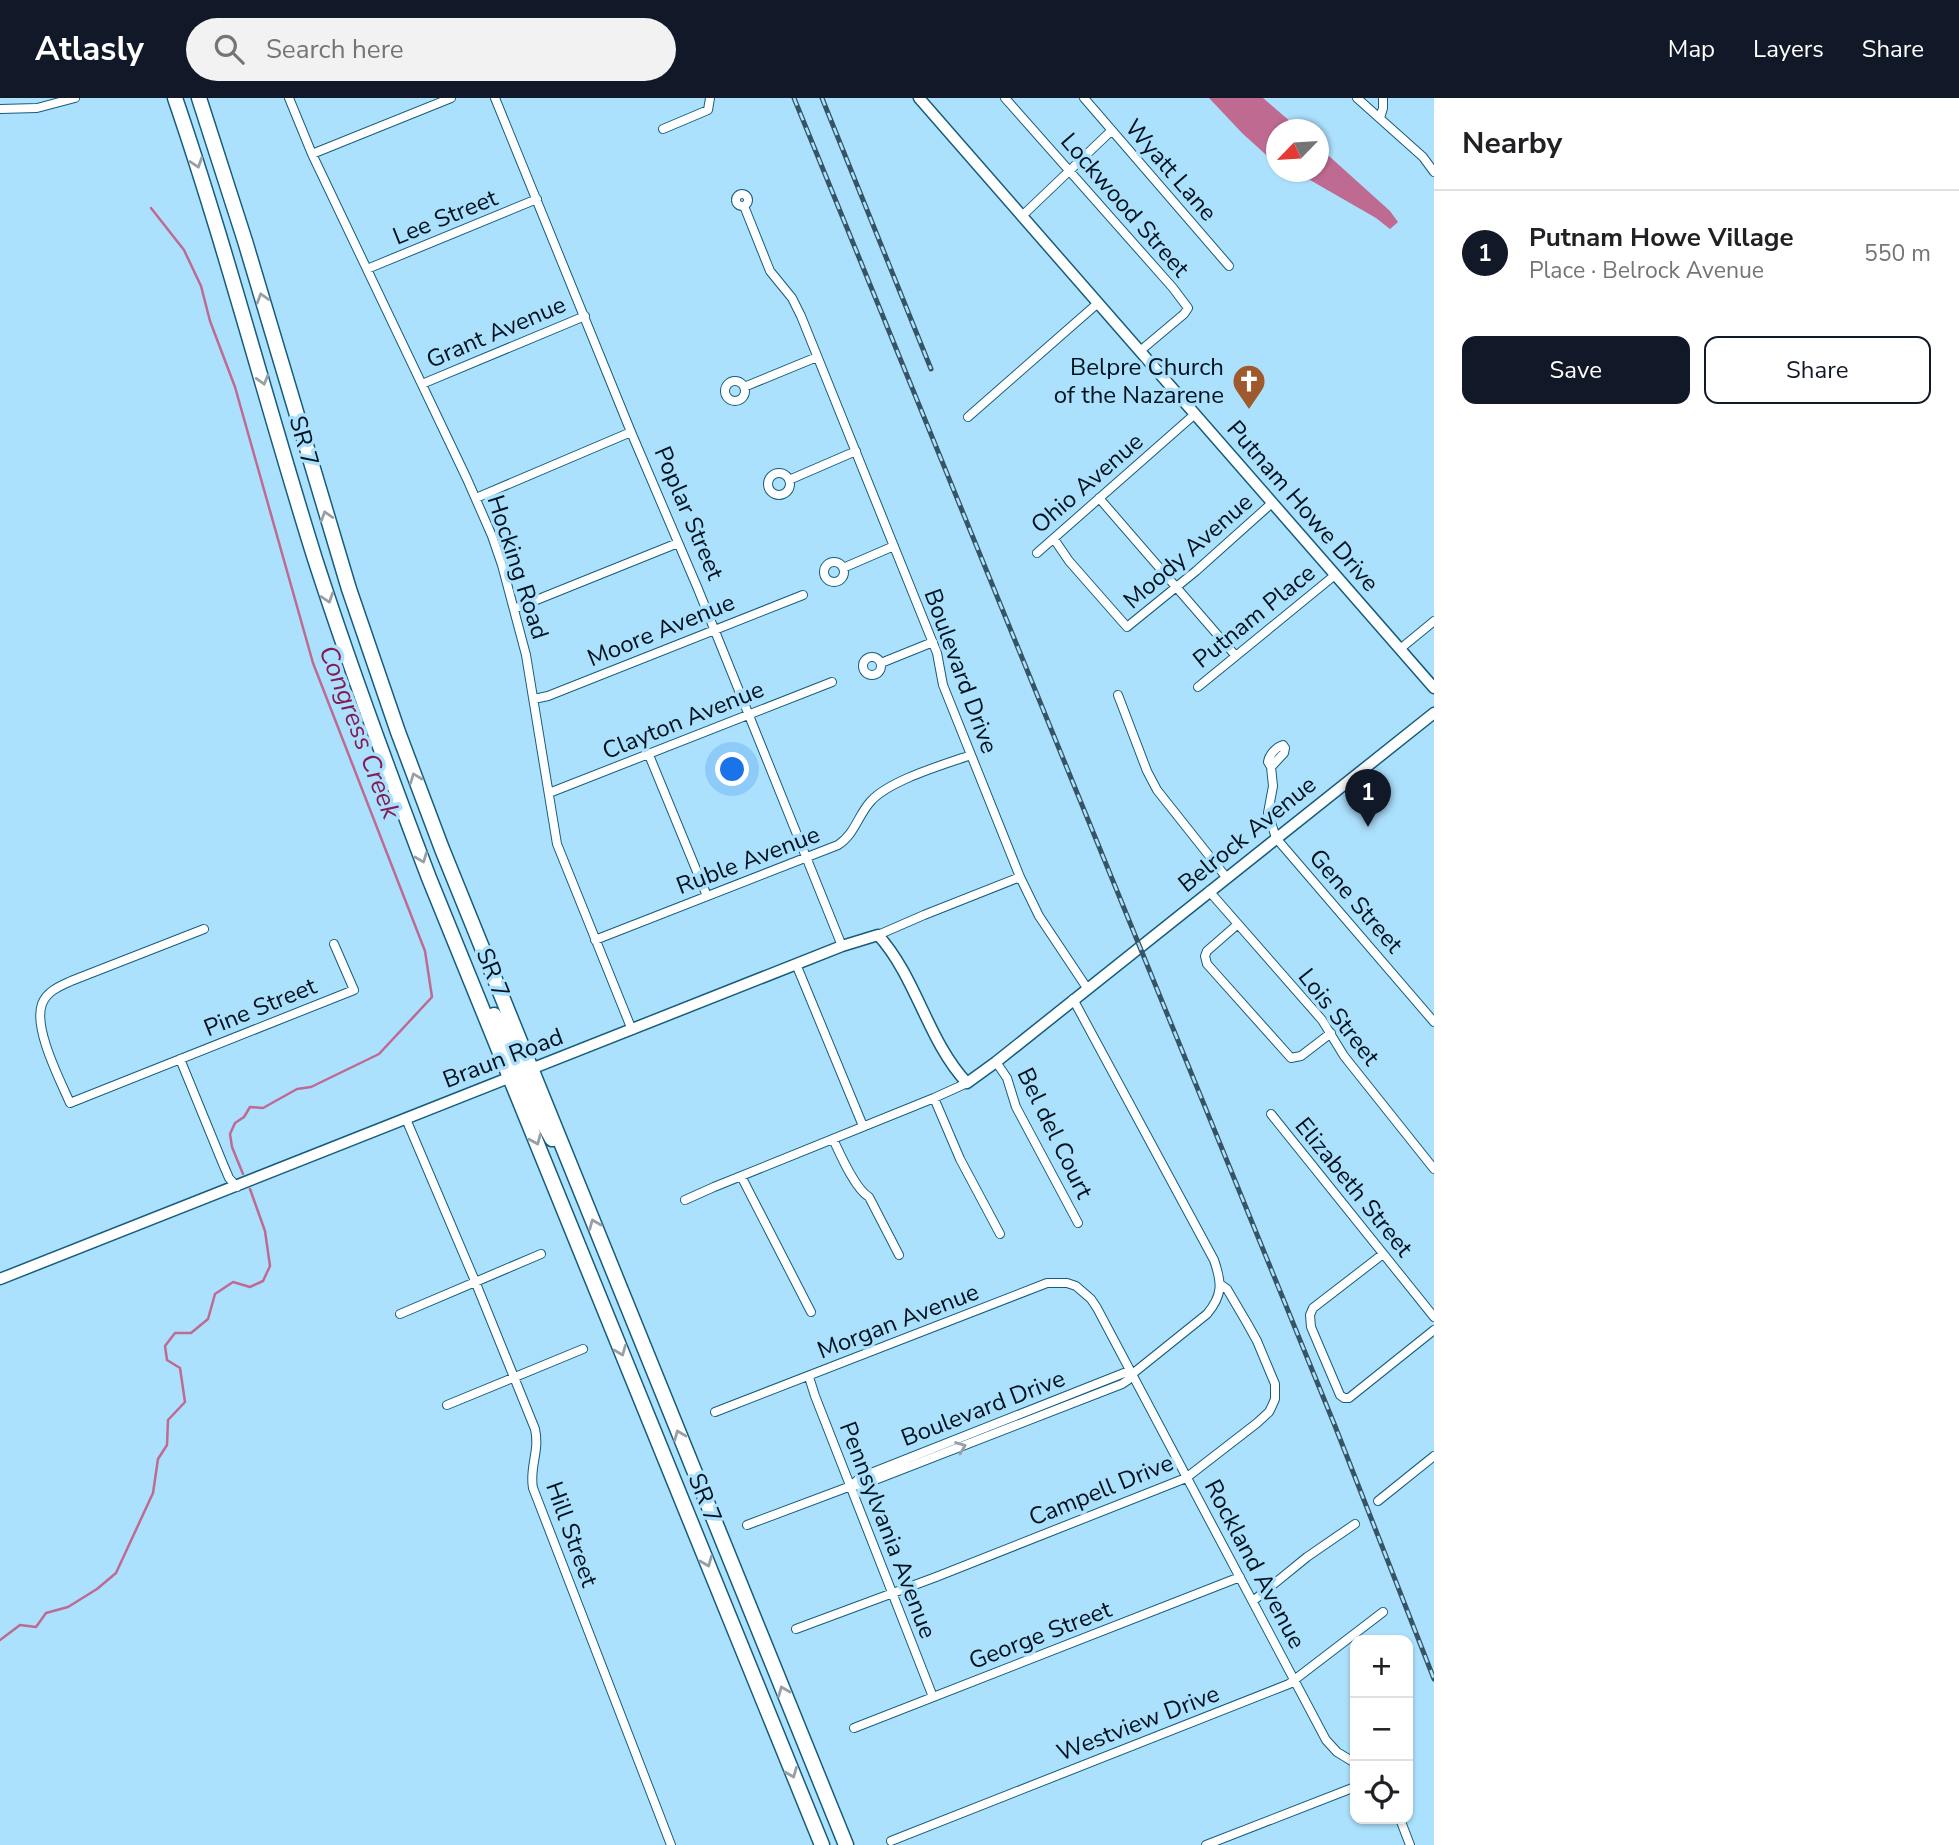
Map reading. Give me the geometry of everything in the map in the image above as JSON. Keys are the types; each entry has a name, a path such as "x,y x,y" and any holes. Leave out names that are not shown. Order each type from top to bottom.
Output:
{"highway":[{"name":"SR 7","path":"175,98 210,203 336,623 386,766 459,951 583,1196 846,1845"},
{"name":"SR 7","path":"199,98 242,231 323,506 382,689 521,1073 822,1845"}],"street":[{"path":"0,109 37,107 75,98"},
{"name":"Hocking Road","path":"289,98 312,154 476,498 496,548 526,655 557,845 632,1030"},
{"path":"312,154 451,98"},
{"name":"Poplar Street","path":"495,98 715,630 842,946"},
{"path":"663,129 708,110 710,98"},
{"name":"Putnam Howe Drive","path":"919,98 1434,688"},
{"name":"Lockwood Street","path":"1005,98 1188,308 1140,351"},
{"name":"Wyatt Lane","path":"1084,98 1229,266"},
{"path":"1357,98 1423,157 1434,172"},
{"path":"1380,118 1383,98"},
{"path":"1022,216 1111,131"},
{"name":"Lee Street","path":"367,270 537,199"},
{"name":"Boulevard Drive","path":"744,206 770,271 792,298 856,451 933,642 943,685 1020,877 1039,916 1087,988"},
{"path":"968,417 1098,303"},
{"name":"Grant Avenue","path":"422,384 585,316"},
{"path":"744,387 817,357"},
{"name":"Ohio Avenue","path":"1037,553 1195,414"},
{"path":"476,498 631,432"},
{"path":"789,480 856,451"},
{"path":"1099,498 1235,656"},
{"name":"Moody Avenue","path":"1054,538 1069,561 1125,626 1129,627 1272,503"},
{"path":"514,609 678,543"},
{"path":"843,568 894,546"},
{"name":"Putnam Place","path":"1198,687 1335,575"},
{"name":"Moore Avenue","path":"534,699 548,696 803,595"},
{"path":"1400,649 1434,621"},
{"path":"881,663 933,642"},
{"name":"Clayton Avenue","path":"549,793 832,682"},
{"path":"1118,695 1157,790 1226,877"},
{"name":"Belrock Avenue","path":"1073,999 1434,713"},
{"path":"649,755 707,896"},
{"name":"Ruble Avenue","path":"595,940 838,845 848,837 865,808 880,793 971,755"},
{"path":"1271,767 1273,786 1268,813 1276,838"},
{"name":"Gene Street","path":"1276,838 1434,1022"},
{"name":"Braun Road","path":"0,1279 1020,877"},
{"name":"Lois Street","path":"1209,891 1317,1014 1331,1032 1345,1058 1434,1169"},
{"path":"1238,924 1207,951 1207,964 1291,1058 1298,1058 1331,1032"},
{"name":"Pine Street","path":"204,929 58,987 47,997 41,1009 41,1026 69,1103 354,990 334,944"},
{"path":"878,935 898,961 952,1068 967,1083"},
{"path":"796,964 863,1126"},
{"path":"685,1200 967,1083 1073,999 1213,1260 1220,1284"},
{"path":"180,1059 229,1178 237,1186"},
{"name":"Bel del Court","path":"996,1062 1010,1087 1016,1107 1078,1223"},
{"path":"934,1098 960,1159 1000,1234"},
{"name":"Elizabeth Street","path":"1271,1114 1434,1317"},
{"name":"Hill Street","path":"406,1119 535,1427 538,1441 531,1479 533,1488 671,1845"},
{"path":"833,1139 863,1194 869,1197 899,1255"},
{"path":"741,1176 811,1312"},
{"path":"400,1314 541,1254"},
{"path":"1383,1254 1313,1308 1310,1315 1311,1327 1335,1386 1343,1398 1349,1398 1434,1330"},
{"name":"Morgan Avenue","path":"715,1412 1047,1283 1076,1286 1091,1299"},
{"name":"Boulevard Drive","path":"747,1525 851,1486 861,1476 967,1434 1124,1373 1131,1375 1207,1314 1217,1300 1220,1284"},
{"name":"Campell Drive","path":"796,1629 1186,1478 1266,1415 1275,1399 1276,1390 1271,1373 1257,1341 1227,1289 1220,1284"},
{"name":"Rockland Avenue","path":"1091,1299 1321,1731 1331,1746 1352,1761"},
{"path":"447,1405 583,1349"},
{"name":"Pennsylvania Avenue","path":"809,1377 933,1697"},
{"path":"1378,1501 1434,1456"},
{"path":"1253,1601 1307,1557 1355,1524"},
{"name":"George Street","path":"854,1728 1240,1577"},
{"name":"Westview Drive","path":"891,1842 1289,1684 1383,1612"},
{"path":"1206,1845 1350,1789"},
{"path":"1402,1824 1410,1845"}],"shaded area":[{"path":"1209,98 1263,98 1287,119 1266,119 1266,155"},
{"path":"1329,156 1390,211 1398,222 1390,229 1313,182 1329,182"}],"waterway":[{"name":"Congress Creek","path":"151,208 184,250 201,286 210,321 235,387 313,663 425,951 432,997 379,1054 311,1087 297,1089 263,1108 250,1107 244,1117 235,1123 230,1134 232,1147 243,1174"},
{"name":"Congress Creek","path":"0,1640 20,1625 36,1627 46,1613 68,1607 116,1573 153,1493 158,1459 167,1445 168,1420 185,1402 180,1368 167,1360 165,1346 175,1333 191,1333 208,1319 215,1294 233,1282 250,1287 263,1281 270,1266 265,1231 250,1189"}],"railway":[{"path":"794,98 1335,1426 1434,1679"},
{"path":"822,98 931,369"}],"place":[{"name":"Belpre Church of the Nazarene","path":"1249,411"},
{"name":"Putnam Howe Village","path":"1368,827"}]}
